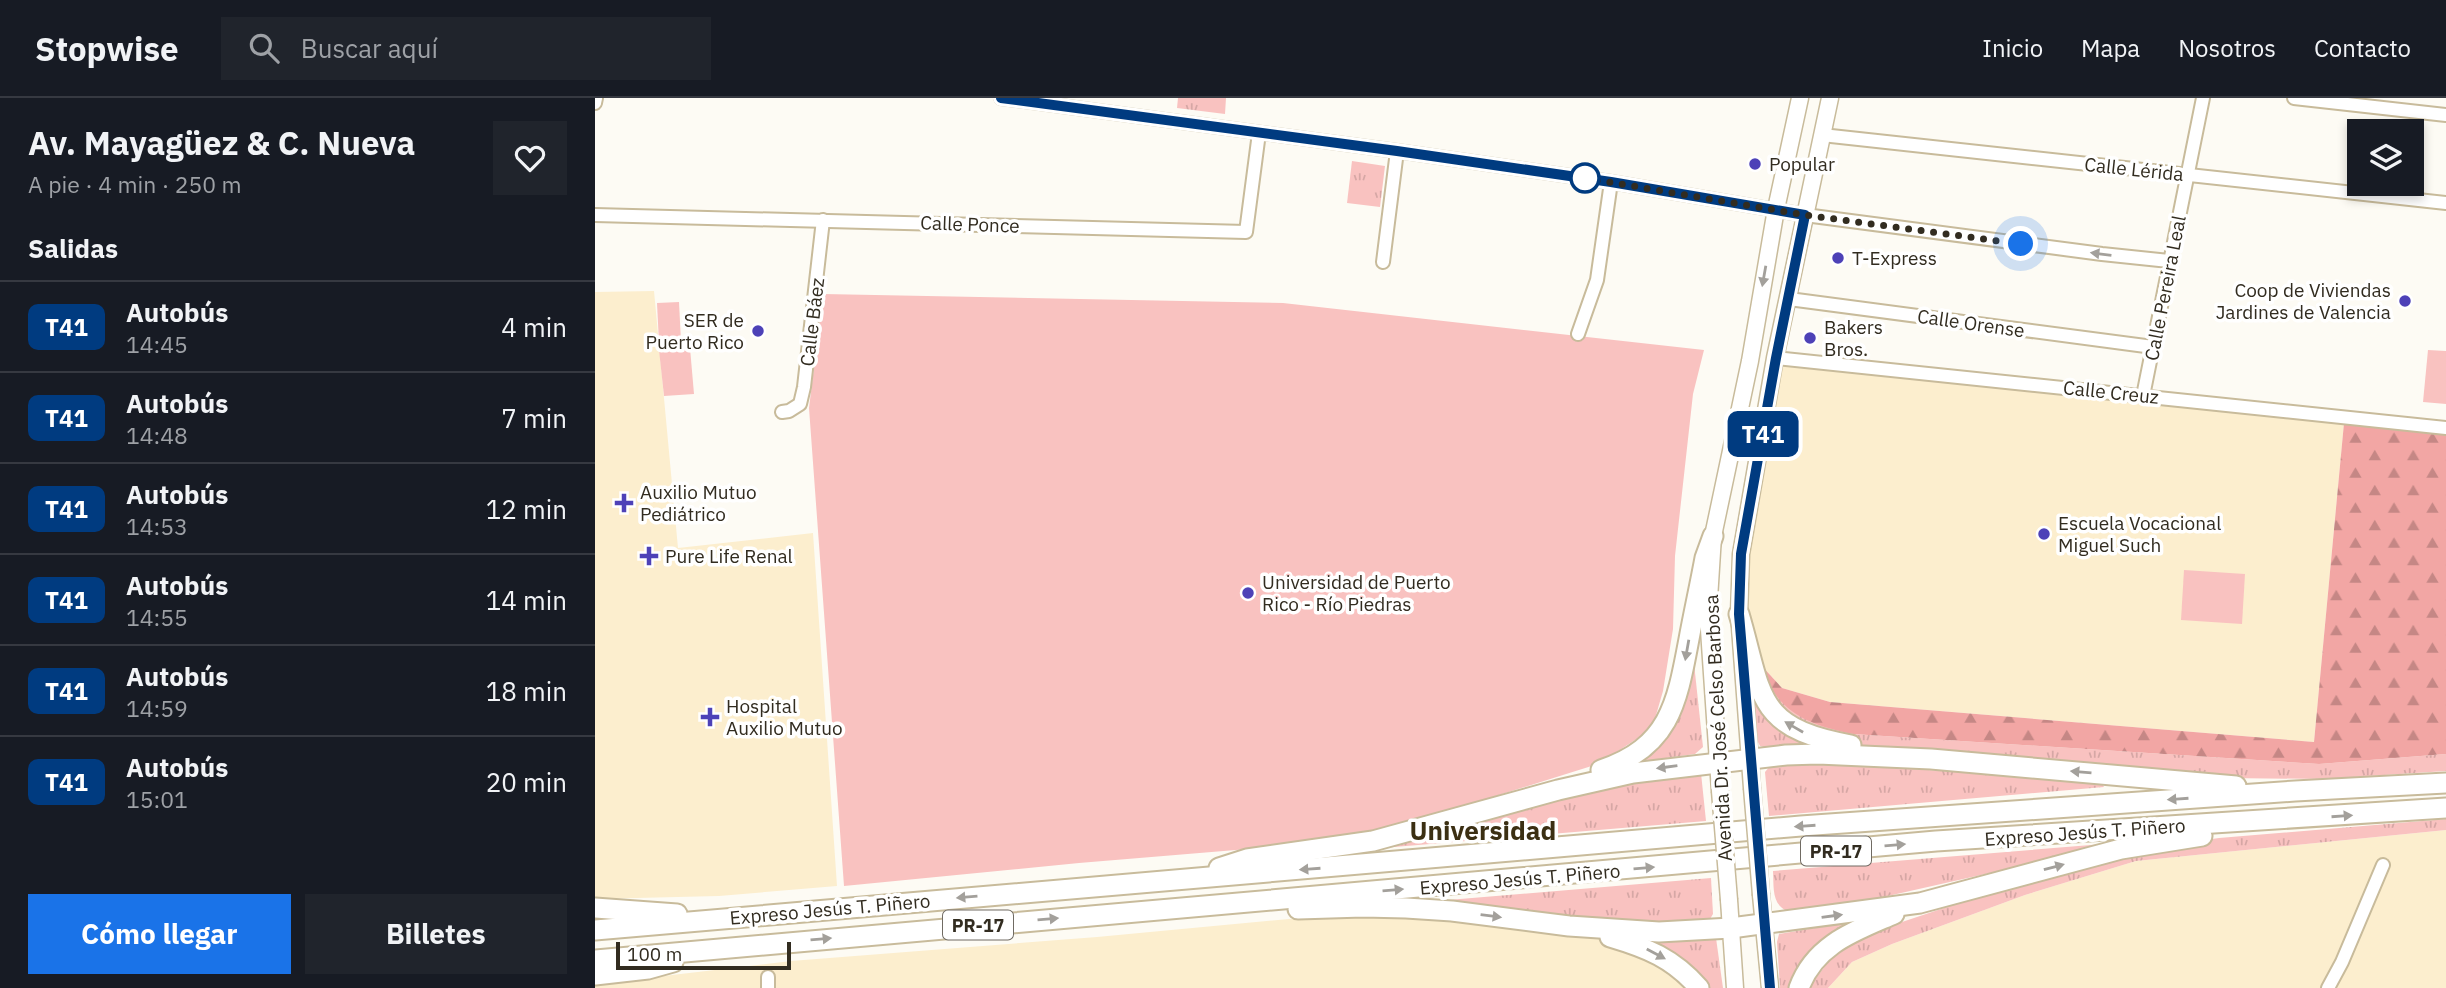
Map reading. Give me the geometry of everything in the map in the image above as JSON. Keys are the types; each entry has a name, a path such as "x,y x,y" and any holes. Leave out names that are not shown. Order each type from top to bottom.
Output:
{"highway":[{"path":"1558,790 1631,757 1652,740 1663,726 1674,707 1705,558 1713,536"},
{"path":"1739,614 1758,688 1764,701 1779,718 1822,740 1931,759"},
{"path":"1181,879 1247,859 1373,841 1633,772 1749,758 1818,754 1931,759 2295,791"},
{"name":"Expreso Jesús T. Piñero","path":"595,930 1801,826 2446,783"},
{"name":"Expreso Jesús T. Piñero","path":"595,960 1227,903 1545,878 1936,841 2295,820 2446,808"},
{"path":"1227,903 1308,909 1363,907 1452,911 1569,926 1659,932 1731,928 1920,903 2121,849 2295,820"},
{"path":"1799,988 1803,977 1819,957 1841,937 1920,903"},
{"path":"595,908 727,918"},
{"path":"1569,926 1656,952 1677,966 1699,988"},
{"path":"595,975 648,969 729,947"}],"main road":[{"name":"Avenida Dr. José Celso Barbosa","path":"1735,988 1708,615 1713,536 1748,371 1776,209 1800,98"},
{"name":"Avenida Dr. José Celso Barbosa","path":"1770,988 1739,614 1741,554 1776,358 1830,98"}],"street":[{"path":"595,103 596,98"},
{"path":"1001,98 1611,182 1805,215 2169,261"},
{"name":"Calle Pereira Leal","path":"2144,396 2203,98"},
{"path":"2294,98 2446,115"},
{"name":"Calle Ponce","path":"595,215 1246,232 1259,133"},
{"name":"Calle Lérida","path":"1822,135 2446,203"},
{"path":"1383,262 1397,151"},
{"path":"1578,334 1597,280 1611,182"},
{"name":"Calle Báez","path":"782,412 800,404 804,387 823,220"},
{"name":"Calle Orense","path":"1789,299 2154,347"},
{"name":"Calle Creuz","path":"1776,358 2446,428"},
{"path":"2328,988 2342,962 2383,865"}],"shaded area":[{"name":"Hospital Auxilio Mutuo","path":"654,291 678,548 813,533 837,886 719,896 595,899 595,292"},
{"name":"Escuela Vocacional Miguel Such","path":"1780,366 2344,423 2314,742 1830,702 1782,688 1760,664 1747,616 1748,565"},
{"path":"2446,830 2446,988 1828,988 1852,962 1892,944 2025,895 2136,861"},
{"path":"1353,913 1461,919 1600,939 1637,951 1671,969 1689,988 595,988 595,984 791,961 1097,937"}],"green space":[{"path":"1178,98 1226,98 1225,114 1177,108"},
{"path":"1352,161 1385,166 1380,207 1347,203"},
{"name":"Universidad de Puerto Rico - Río Piedras","path":"823,294 1283,303 1704,350 1693,394 1675,556 1673,629 1663,691 1652,729 1598,764 1355,840 844,886 809,408"},
{"path":"679,302 681,342 659,343 657,303"},
{"path":"690,348 694,394 664,396 659,350"},
{"path":"2428,350 2446,351 2446,404 2423,402"},
{"path":"2344,423 2446,434 2446,754 2319,764 1853,734 1821,726 1784,705 1775,694 1760,664 1782,688 1830,702 2314,742"},
{"path":"2184,570 2245,574 2242,624 2181,620"},
{"path":"1693,654 1703,747 1695,754 1637,762"},
{"path":"1767,683 1853,734 2319,764 2446,754 2446,771 2323,779 2225,778 1863,745 1834,741 1773,708"},
{"path":"1754,697 1811,743 1809,746 1760,746"},
{"path":"1771,765 1855,765 2101,782 2104,787 1769,816 1765,772"},
{"path":"1701,773 1706,821 1382,848 1622,783"},
{"path":"2446,819 2446,830 2136,861 2025,895 1892,944 1852,962 1828,988 1808,988 1833,956 1878,930 2022,882 2135,850 2219,838"},
{"path":"2103,844 2101,848 1848,905 1791,912 1780,906 1774,890 1773,871"},
{"path":"1711,878 1713,914 1706,920 1659,922 1456,908 1436,901"},
{"path":"1844,923 1792,988 1780,988 1777,942 1779,934"},
{"path":"1716,938 1723,988 1705,988 1656,943 1658,939"}],"bus line":[{"name":"T41","path":"1001,98 1611,182 1805,215 1776,358 1741,554 1739,582 1745,702 1770,988"}],"place":[{"name":"Popular","path":"1755,164"},
{"name":"T-Express","path":"1838,258"},
{"name":"Coop de Viviendas Jardines de Valencia","path":"2405,301"},
{"name":"SER de Puerto Rico","path":"758,331"},
{"name":"Bakers Bros.","path":"1810,338"},
{"name":"Auxilio Mutuo Pediátrico","path":"624,503"},
{"name":"Escuela Vocacional Miguel Such","path":"2044,534"},
{"name":"Pure Life Renal","path":"649,556"},
{"name":"Universidad de Puerto Rico - Río Piedras","path":"1248,593"},
{"name":"Hospital Auxilio Mutuo","path":"710,717"}],"district":[{"name":"Universidad","path":"1483,830"}],"route":[{"path":"1585,178 1805,215 2021,244"}]}
